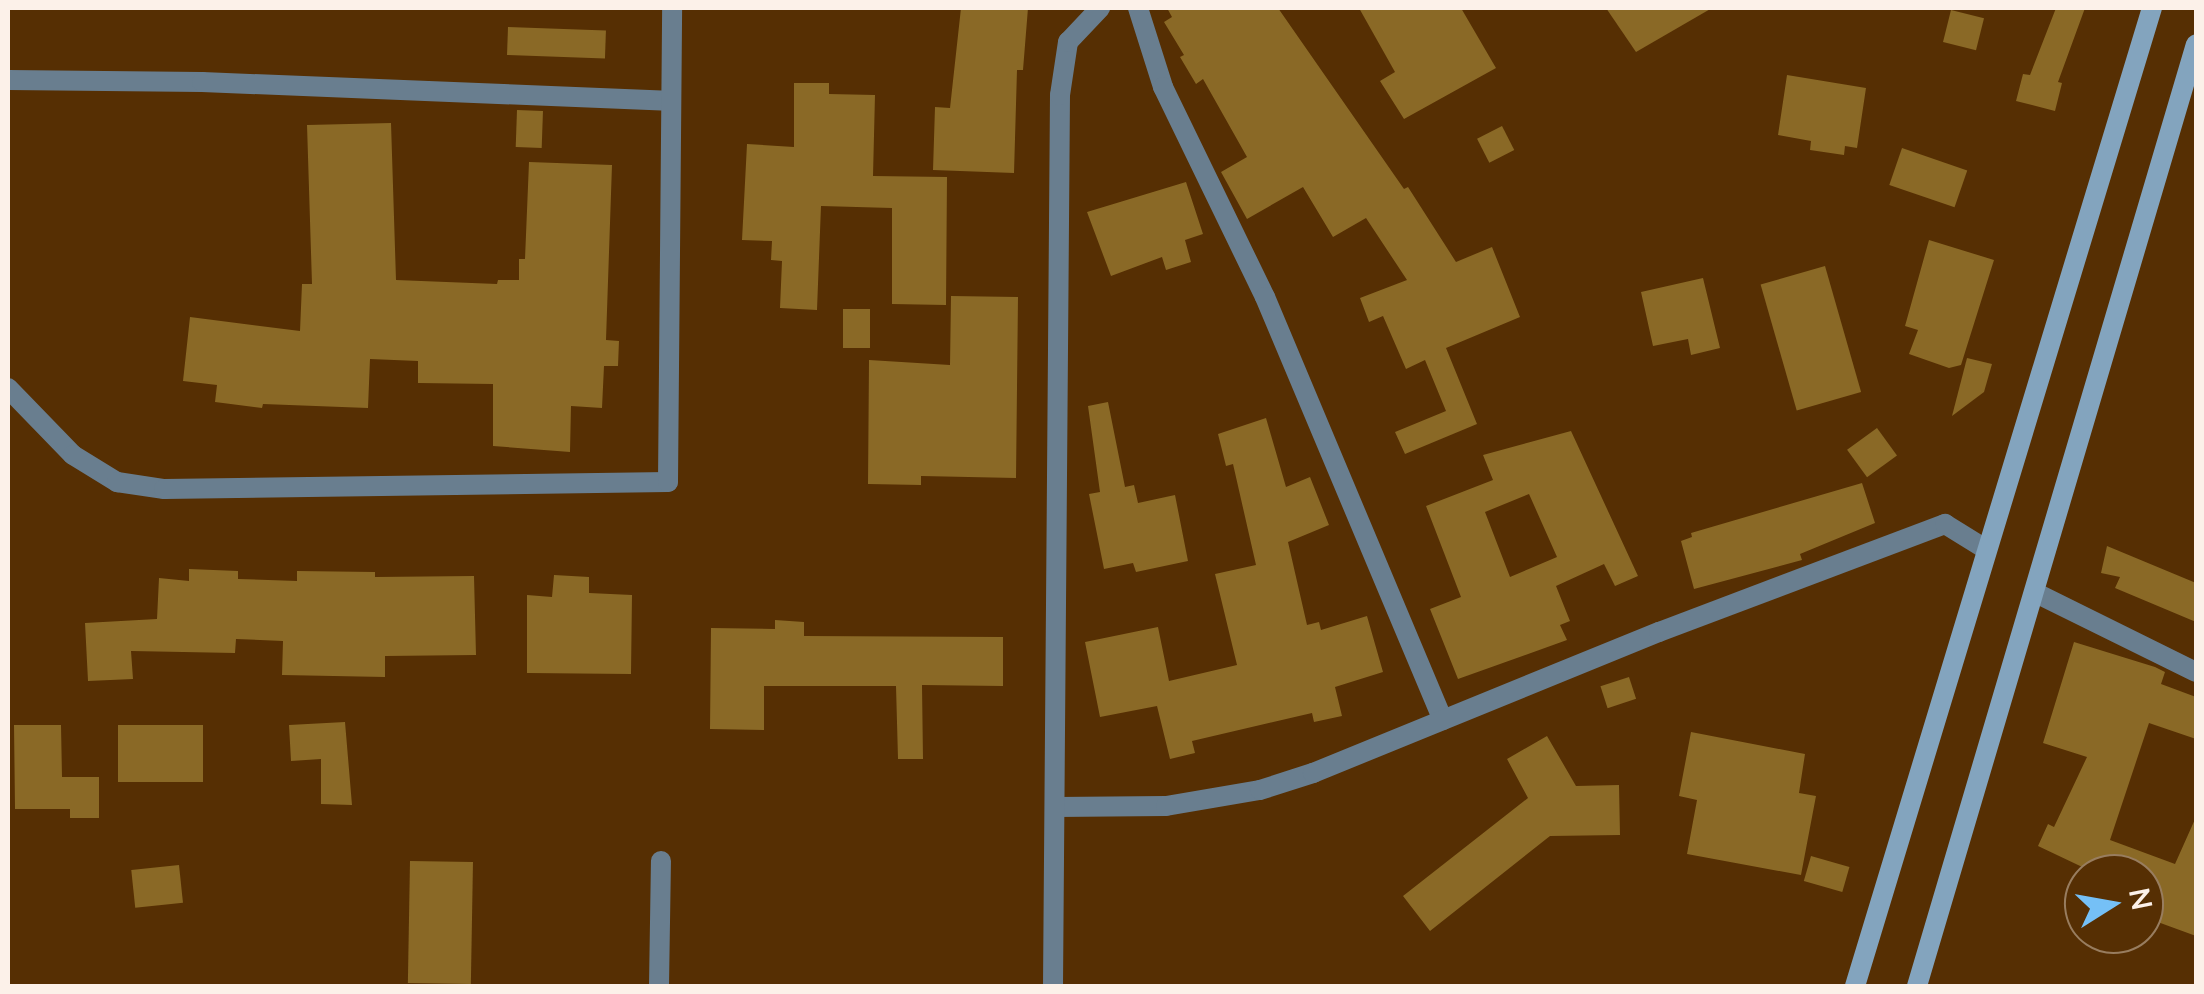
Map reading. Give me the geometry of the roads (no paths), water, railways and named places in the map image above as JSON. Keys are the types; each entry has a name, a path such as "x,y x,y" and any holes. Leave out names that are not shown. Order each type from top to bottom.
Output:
{"street":[{"path":"8,388 72,455 117,482 148,487 668,482 668,101 672,8"},
{"path":"1052,986 1057,807 1060,95 1068,42 1100,8"},
{"path":"1138,8 1163,87 1264,297 1443,720"},
{"path":"1855,986 2152,8"},
{"path":"1918,986 2196,44"},
{"path":"8,80 202,82 668,101"},
{"path":"1057,807 1166,806 1260,790 1312,774 1945,524 1987,550"},
{"path":"2036,593 2196,672"},
{"path":"658,986 661,861"}]}
